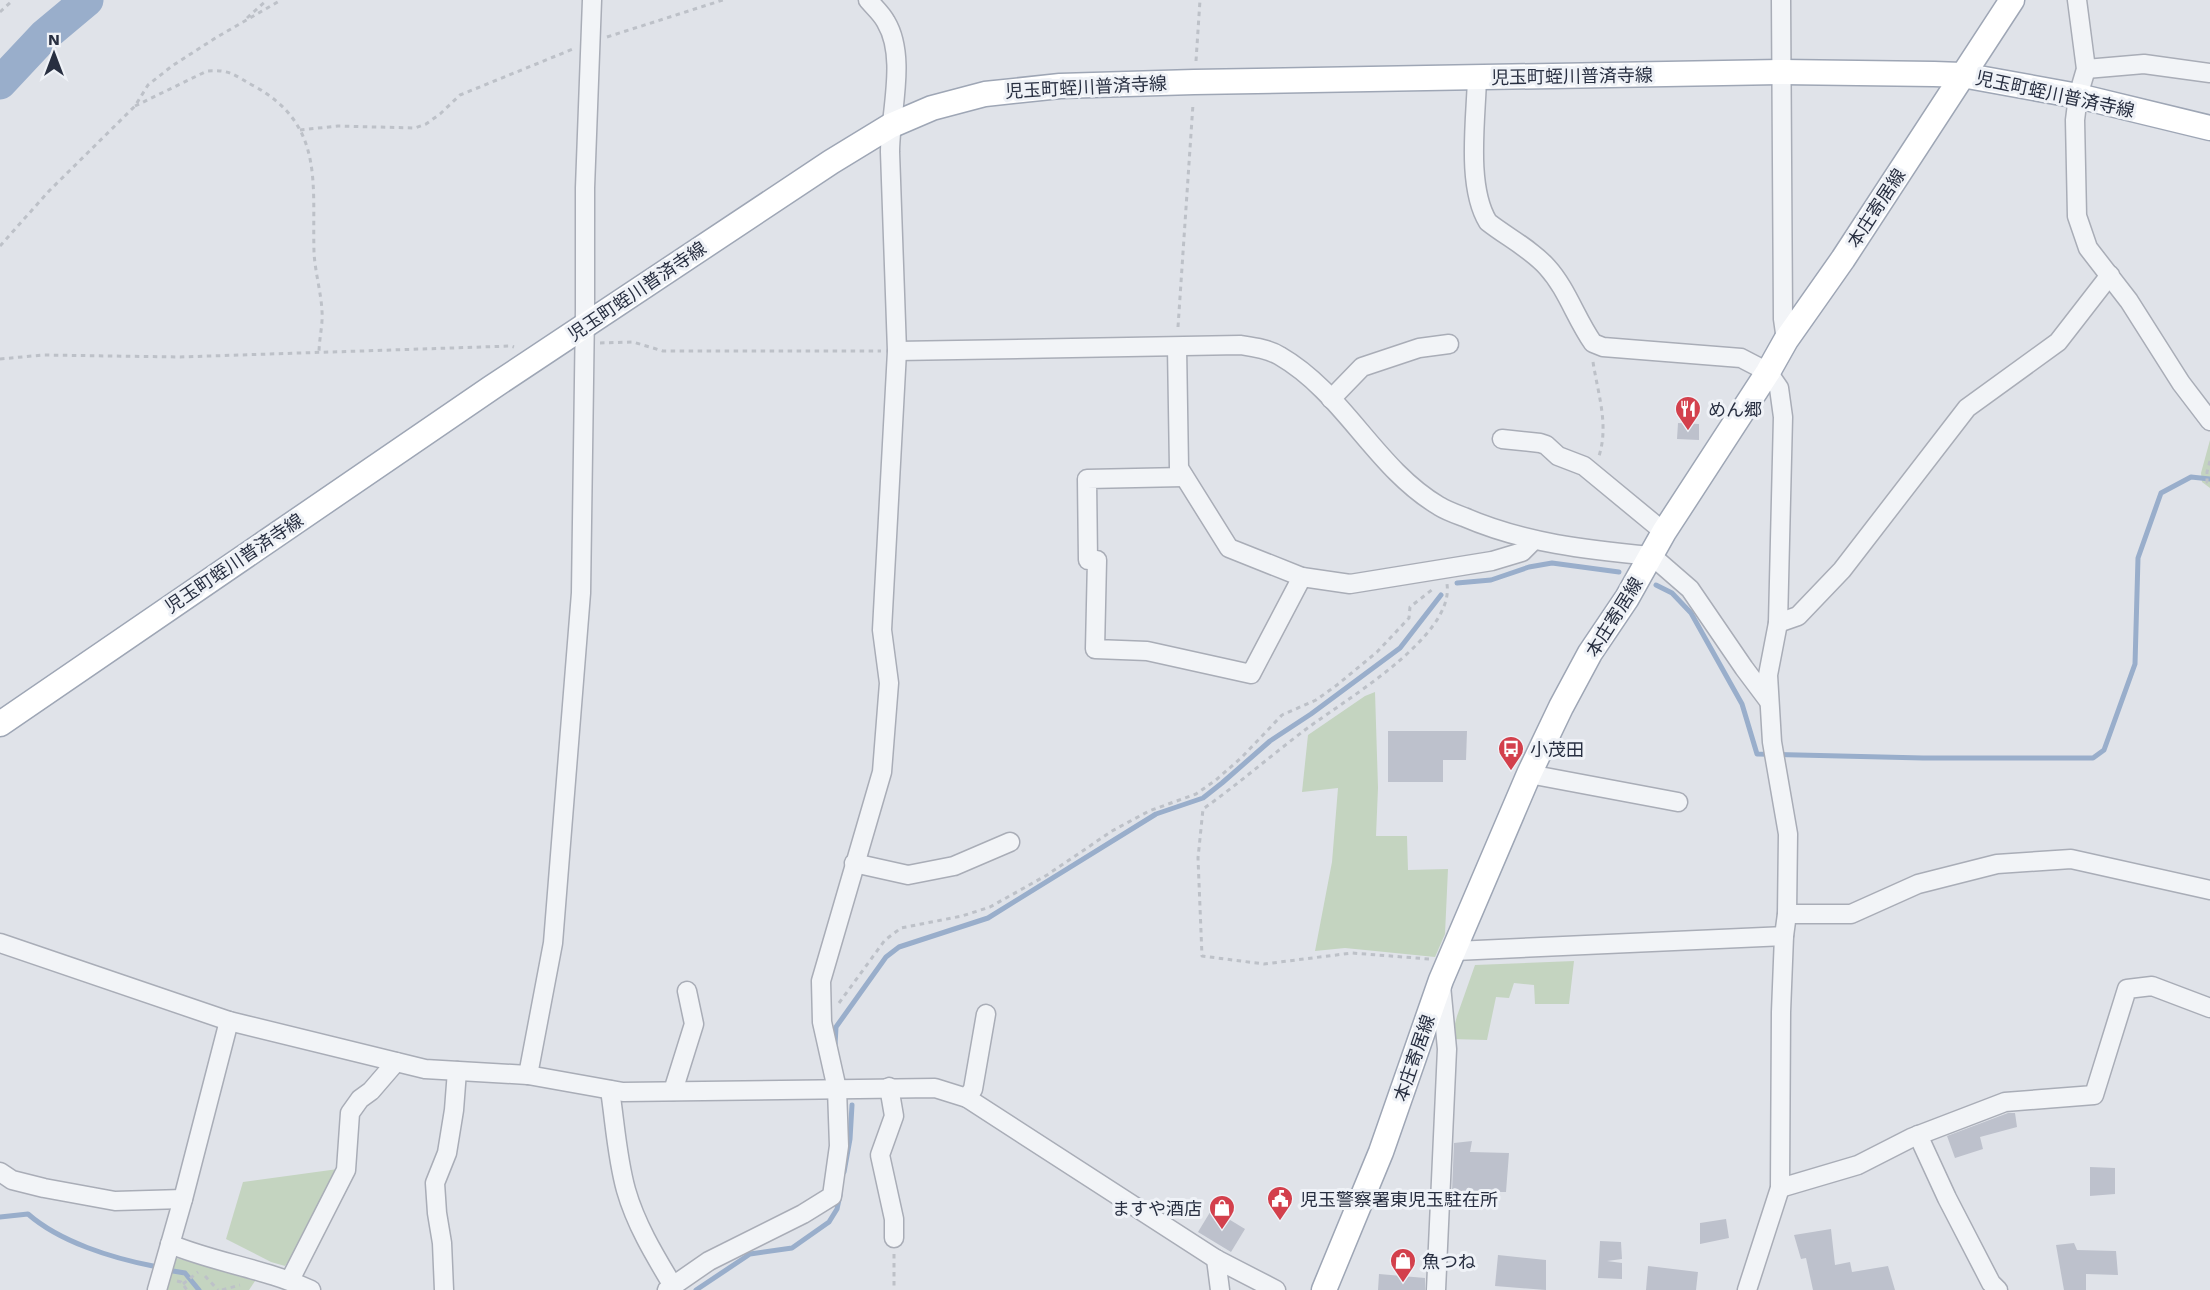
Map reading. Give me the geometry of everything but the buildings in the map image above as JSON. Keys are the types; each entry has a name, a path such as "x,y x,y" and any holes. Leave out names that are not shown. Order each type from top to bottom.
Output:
{"main road":[{"name":"本庄寄居線","path":"1324,1290 1381,1152 1449,964 1528,774 1590,653 1786,340 1843,259 2012,0"},
{"name":"児玉町蛭川普済寺線","path":"0,724 532,361 585,335 831,162 890,126 932,108 985,94 1017,89 1194,82 1782,72 1962,75 2078,96 2210,128"}],"street":[{"path":"528,1075 553,943 581,593 585,188 592,0"},
{"path":"610,1090 620,1164 627,1191 639,1225 670,1288 709,1261 803,1214 832,1196 839,1146 837,1089 822,1022 821,981 882,772 889,683 882,630 897,351 890,126 896,68 895,44 886,21 868,0"},
{"path":"1781,0 1786,340"},
{"path":"2077,0 2086,69 2078,96 2075,120 2077,216 2088,248 2129,301 2181,383 2210,421"},
{"path":"2086,69 2144,64 2210,73"},
{"path":"1477,78 1476,174 1478,194 1484,214 1488,222 1532,253 1547,267 1559,283 1593,343 1603,347 1741,358 1768,372 1779,388 1783,417 1778,623 1768,675 1768,700 1772,742 1788,834 1780,1188 1747,1290"},
{"path":"1778,623 1798,616 1842,570 1967,408 2058,342 2110,275"},
{"path":"1331,399 1362,367 1419,348 1449,344"},
{"path":"897,351 1240,345 1279,354 1317,383 1361,434 1411,486 1440,507 1483,525 1533,541 1652,556 1690,589 1768,700"},
{"path":"1177,347 1179,468 1229,548 1302,576 1350,584 1492,561 1522,552 1533,541"},
{"path":"1502,440 1531,441 1546,445 1558,456 1584,466 1664,532"},
{"path":"1184,477 1087,478 1088,560 1097,560 1095,649 1147,651 1251,674 1302,576"},
{"path":"1528,774 1678,802"},
{"path":"854,863 908,875 954,866 1010,842"},
{"path":"1787,914 1851,914 1918,884 1996,864 2071,859 2210,890"},
{"path":"1436,1290 1449,964 1784,936"},
{"path":"0,944 229,1021 425,1069 528,1075 623,1092 935,1088 967,1098 1216,1259 1276,1290"},
{"path":"1780,1188 1858,1166 1918,1136 2005,1102 2094,1095 2127,989 2152,986 2210,1008"},
{"path":"673,1092 694,1024 687,990"},
{"path":"967,1098 973,1089 986,1014"},
{"path":"157,1290 229,1021"},
{"path":"290,1280 346,1170 350,1113 360,1099 371,1091 396,1062"},
{"path":"444,1290 442,1243 435,1183 447,1153 457,1071"},
{"path":"890,1087 894,1116 880,1155 894,1220 894,1238"},
{"path":"1918,1136 1991,1284 1998,1290"},
{"path":"0,1172 12,1180 44,1188 116,1201 183,1199"},
{"path":"170,1244 186,1251 290,1280 311,1290"},
{"path":"1216,1259 1220,1290"}],"path":[{"path":"0,12 14,0"},
{"path":"241,23 267,0"},
{"path":"0,246 49,191 135,105 148,85 172,66 281,0"},
{"path":"300,130 338,126 415,128 426,124 467,91 590,42 723,0"},
{"path":"1177,347 1200,0"},
{"path":"135,105 207,71 219,70 231,72 266,93 289,113 300,130 312,161 314,254 323,314 319,353"},
{"path":"585,335 633,342 663,351 897,351"},
{"path":"1593,343 1593,364 1604,433 1602,448 1593,472"},
{"path":"0,359 44,355 180,357 511,346 532,361"},
{"path":"2210,461 2207,472 2207,482 2210,484"},
{"path":"1445,568 1449,594 1447,603 1438,620 1407,656 1203,808 1198,858 1202,956 1264,964 1352,953 1449,964"},
{"path":"822,1022 832,1012 885,940 901,928 962,916 990,907 1047,875 1112,831 1149,811 1196,794 1216,780 1281,715 1323,695 1377,652 1409,618 1410,608 1432,589 1445,568"},
{"path":"894,1238 894,1290"},
{"path":"183,1284 192,1277"},
{"path":"222,1290 248,1284"}],"green space":[{"path":"2210,440 2210,488 2202,482 2201,473"},
{"path":"1375,692 1378,788 1376,836 1407,836 1408,870 1448,869 1445,934 1435,957 1345,948 1315,951 1332,862 1338,788 1302,792 1308,735 1365,696"},
{"path":"1574,961 1569,1004 1535,1004 1534,985 1514,983 1509,998 1496,997 1487,1040 1451,1039 1475,965"},
{"path":"338,1169 317,1219 285,1266 271,1262 226,1239 243,1182"},
{"path":"173,1257 255,1281 249,1290 164,1290"}],"waterway":[{"path":"0,83 44,36 87,0"},
{"path":"1656,585 1672,593 1691,613 1742,704 1757,754 1923,758 2093,758 2104,750 2135,664 2138,558 2161,493 2191,477 2210,479"},
{"path":"1457,583 1491,580 1529,567 1552,563 1619,572"},
{"path":"835,1045 836,1027 886,957 899,947 988,918 1156,814 1203,798 1270,741 1311,714 1400,648 1441,595"},
{"path":"844,1172 850,1139 852,1105"},
{"path":"696,1290 750,1254 792,1248 829,1222 837,1209 840,1195"},
{"path":"0,1217 28,1214 55,1233 87,1248 153,1266"},
{"path":"173,1271 185,1273 199,1290"}],"place":[{"name":"めん郷","path":"1688,432"},
{"name":"小茂田","path":"1511,772"},
{"name":"児玉警察署東児玉駐在所","path":"1280,1222"},
{"name":"ますや酒店","path":"1222,1231"},
{"name":"魚つね","path":"1403,1284"}]}
